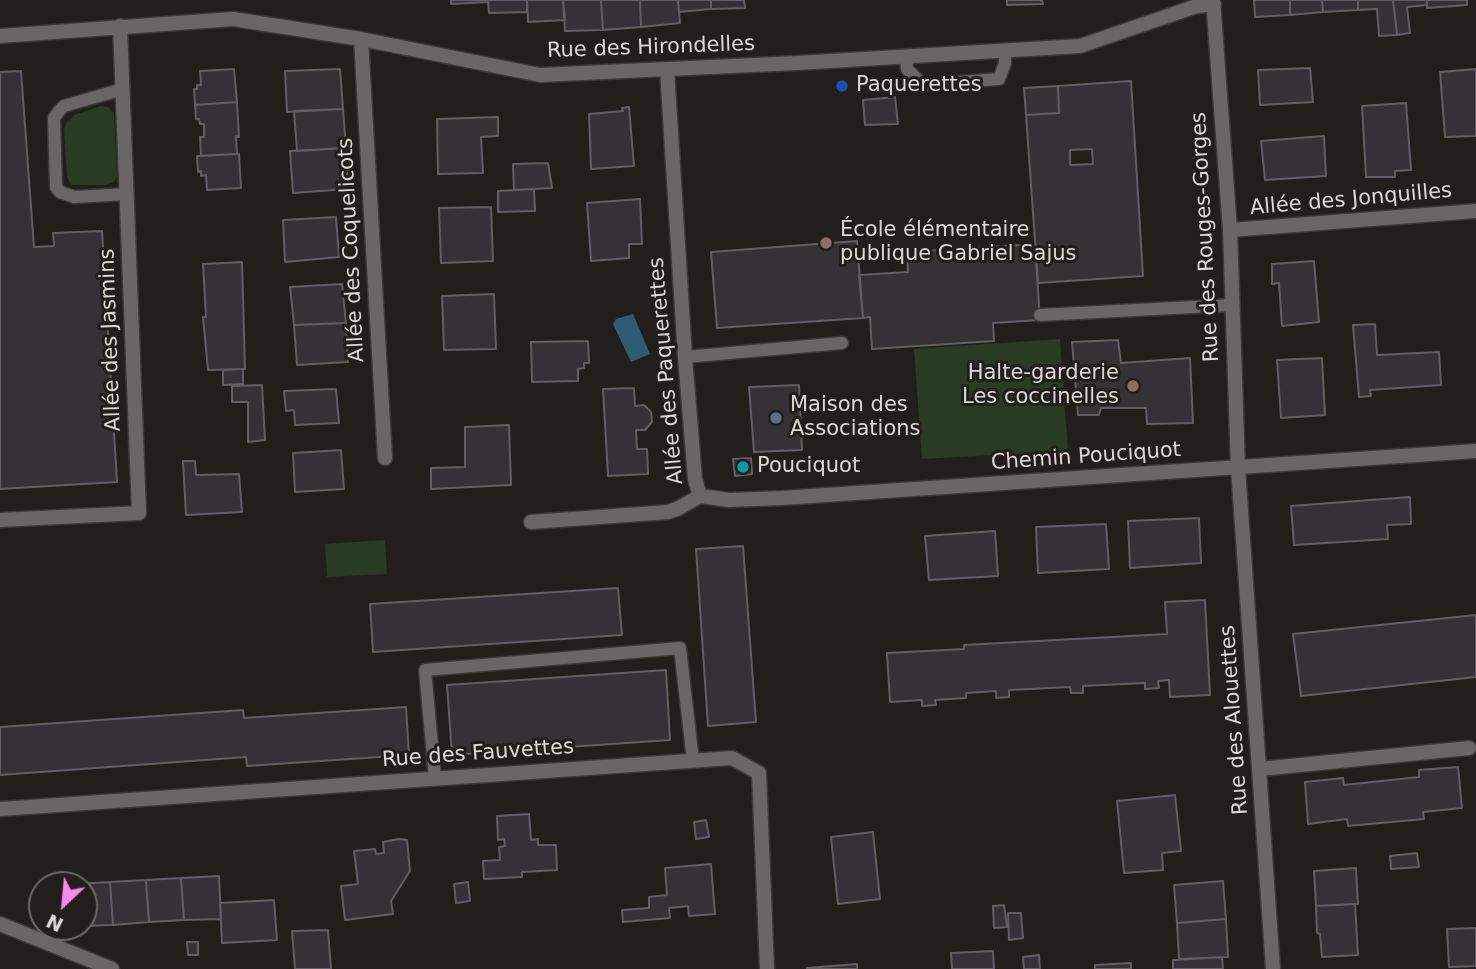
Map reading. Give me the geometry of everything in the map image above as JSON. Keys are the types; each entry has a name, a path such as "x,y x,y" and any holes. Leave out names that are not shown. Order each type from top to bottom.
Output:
{"street":[{"name":"Rue des Hirondelles","path":"0,36 233,19 361,39 540,75 1080,46 1214,2"},
{"name":"Rue des Rouges-Gorges","path":"1214,2 1230,230 1238,468"},
{"name":"Allée des Jasmins","path":"0,520 139,513 120,26"},
{"name":"Allée des Coquelicots","path":"361,39 385,458"},
{"name":"Allée des Paquerettes","path":"531,522 668,512 700,496 695,479 685,357 667,69"},
{"name":"Allée des Jonquilles","path":"1230,230 1476,211"},
{"name":"Chemin Pouciquot","path":"700,496 729,500 782,498 1476,451"},
{"name":"Rue des Alouettes","path":"1238,468 1273,969"},
{"path":"1260,769 1469,748"},
{"name":"Rue des Fauvettes","path":"0,808 732,758 759,773 767,969"},
{"path":"0,924 112,969"}],"lane":[{"path":"906,56 908,69 923,85 999,79 1006,63 1005,50"},
{"path":"123,89 64,106 54,118 56,187 60,192 74,197 127,194"},
{"path":"1040,315 1232,305"},
{"path":"685,357 842,343"},
{"path":"435,778 425,670 680,648 693,761"}],"green space":[{"path":"101,106 108,107 114,113 117,176 115,181 106,185 71,185 67,177 64,129 74,115"},
{"path":"1060,339 1068,451 922,459 914,349"},
{"path":"385,540 387,574 327,577 325,544"}],"water":[{"path":"633,314 650,354 631,362 613,324 616,319"}],"building":[{"path":"451,0 488,0 488,2 451,4"},
{"path":"488,0 527,0 527,12 489,13"},
{"path":"527,0 563,0 565,20 528,22"},
{"path":"563,0 601,0 603,30 565,31"},
{"path":"601,0 640,0 641,27 603,30"},
{"path":"640,0 678,0 680,23 641,27"},
{"path":"678,0 711,0 711,9 679,12"},
{"path":"711,0 744,0 745,8 711,9"},
{"path":"1007,0 1042,0 1043,4 1007,5"},
{"path":"1254,0 1290,0 1290,15 1255,17"},
{"path":"1290,0 1322,0 1323,12 1290,15"},
{"path":"1322,0 1358,0 1358,10 1323,12"},
{"path":"1358,0 1393,0 1397,35 1379,36 1377,9 1358,10"},
{"path":"1393,0 1427,0 1427,5 1407,7 1410,33 1397,35"},
{"path":"1427,0 1467,0 1467,5 1427,8"},
{"path":"1310,68 1313,102 1260,105 1258,70"},
{"path":"234,69 237,102 195,105 194,89 201,85 200,71"},
{"path":"340,69 343,109 287,112 285,71"},
{"path":"1476,69 1476,136 1445,137 1440,72"},
{"path":"21,71 34,247 54,246 53,233 102,231 117,482 0,489 0,72"},
{"path":"1131,81 1143,276 1038,283 1026,115 1059,113 1058,86","holes":["1092,149 1093,164 1070,165 1070,150"]},
{"path":"1058,86 1059,113 1026,115 1024,88"},
{"path":"895,97 898,124 865,125 863,100"},
{"path":"237,102 237,154 201,156 200,137 204,137 204,124 200,124 199,119 196,119 195,105"},
{"path":"1406,103 1411,170 1395,171 1395,177 1366,177 1362,106"},
{"path":"629,107 634,166 591,169 589,114 623,111 622,108"},
{"path":"343,109 346,148 297,151 294,111"},
{"path":"498,117 498,136 481,137 483,173 438,174 437,119"},
{"path":"1324,136 1326,176 1265,180 1261,141"},
{"path":"346,148 348,189 293,193 290,151"},
{"path":"239,154 241,188 207,190 206,175 201,176 201,171 198,172 197,156"},
{"path":"548,163 552,188 514,190 513,164"},
{"path":"534,189 535,211 498,212 498,191"},
{"path":"640,199 642,244 629,244 629,258 591,261 587,203"},
{"path":"491,207 493,261 441,263 439,208"},
{"path":"336,217 339,257 285,262 283,220"},
{"path":"857,241 863,318 717,328 711,252"},
{"path":"1035,244 1040,320 993,323 994,341 872,349 870,317 863,318 859,275 908,272 907,252"},
{"path":"1314,261 1319,322 1282,326 1279,283 1272,284 1272,264"},
{"path":"242,262 245,369 208,370 203,317 206,317 203,264"},
{"path":"342,284 346,323 294,325 290,287"},
{"path":"494,294 496,349 444,350 442,296"},
{"path":"346,323 348,362 297,365 294,325"},
{"path":"1375,324 1377,355 1439,352 1441,385 1370,390 1371,396 1359,397 1353,325"},
{"name":"Halte-garderie Les coccinelles","path":"1118,340 1121,363 1190,358 1193,423 1147,424 1146,408 1101,408 1099,415 1078,415 1072,342"},
{"path":"588,341 589,363 584,363 584,368 578,369 578,381 532,382 531,342"},
{"path":"1322,358 1325,415 1281,418 1277,360"},
{"path":"243,369 243,384 223,385 223,370"},
{"path":"262,385 265,440 248,442 248,402 232,402 232,386"},
{"name":"Maison des Associations","path":"799,385 802,450 754,452 749,387"},
{"path":"634,388 635,406 644,405 651,412 652,422 645,430 636,430 637,449 647,449 648,474 608,476 603,389"},
{"path":"336,389 339,423 295,425 294,410 286,411 284,391"},
{"path":"509,425 511,485 431,489 431,468 465,467 465,427"},
{"path":"341,450 344,489 295,492 293,453"},
{"name":"Pouciquot","path":"751,458 752,474 735,476 733,459"},
{"path":"183,461 195,461 196,475 239,474 242,512 186,515"},
{"path":"1410,497 1411,524 1387,525 1388,539 1294,545 1291,506"},
{"path":"1199,518 1201,563 1130,568 1128,521"},
{"path":"1106,524 1109,569 1038,573 1036,527"},
{"path":"995,531 998,576 929,580 925,536"},
{"path":"743,546 756,722 708,726 696,549"},
{"path":"618,588 622,635 373,652 370,604"},
{"path":"1205,600 1210,695 1170,697 1169,680 1158,681 1159,688 1145,689 1145,683 1083,686 1083,693 1071,693 1070,687 1009,690 1009,697 996,698 996,691 966,693 966,698 935,700 936,705 922,706 922,700 890,702 887,653 964,649 964,645 1167,634 1165,602"},
{"path":"1476,615 1476,677 1301,696 1293,634"},
{"path":"666,670 670,740 452,755 447,685"},
{"path":"406,707 409,755 247,766 246,757 0,775 0,727 243,710 244,718"},
{"path":"1458,767 1462,808 1423,812 1424,819 1348,826 1347,819 1308,824 1305,782 1343,778 1344,785 1419,777 1419,770"},
{"path":"1175,795 1181,851 1162,853 1163,870 1124,873 1117,801"},
{"path":"529,814 531,840 538,839 538,845 556,845 557,870 522,872 522,877 484,879 483,861 500,860 499,847 505,846 504,839 498,840 497,816"},
{"path":"706,820 709,837 696,839 694,822"},
{"path":"873,832 880,899 838,904 831,837"},
{"path":"407,840 410,871 391,901 393,914 345,920 341,886 358,884 354,851 375,849 376,854 384,853 383,842"},
{"path":"1417,853 1419,867 1391,869 1390,856"},
{"path":"711,864 715,914 689,916 688,906 669,908 670,918 623,922 622,910 649,908 649,897 667,895 665,868"},
{"path":"1356,868 1358,904 1316,906 1314,871"},
{"path":"219,876 221,919 184,920 181,878"},
{"path":"181,878 184,920 149,922 146,880"},
{"path":"146,880 149,922 113,925 110,882"},
{"path":"1223,881 1226,919 1177,923 1174,885"},
{"path":"110,882 113,925 98,926 98,883"},
{"path":"468,882 470,901 456,903 454,884"},
{"path":"274,900 277,940 222,943 220,903"},
{"path":"1355,904 1358,955 1322,957 1320,934 1317,933 1316,906"},
{"path":"1004,905 1007,927 994,928 993,906"},
{"path":"1008,913 1021,913 1023,938 1009,940"},
{"path":"1226,919 1228,957 1179,959 1177,923"},
{"path":"1476,928 1476,966 1449,967 1447,929"},
{"path":"328,930 331,969 295,969 292,931"},
{"path":"187,942 198,942 198,955 188,955"},
{"path":"993,951 994,969 952,969 951,953"},
{"path":"1039,955 1040,969 1024,969 1023,957"},
{"path":"1222,957 1223,969 1173,969 1173,960"},
{"path":"1131,963 1131,969 1095,969 1095,965"},
{"path":"857,964 857,969 807,969 807,968"}],"place":[{"name":"Paquerettes","path":"842,86"},
{"name":"École élémentaire publique Gabriel Sajus","path":"826,243"},
{"name":"Halte-garderie Les coccinelles","path":"1133,386"},
{"name":"Maison des Associations","path":"776,418"},
{"name":"Pouciquot","path":"743,467"}]}
